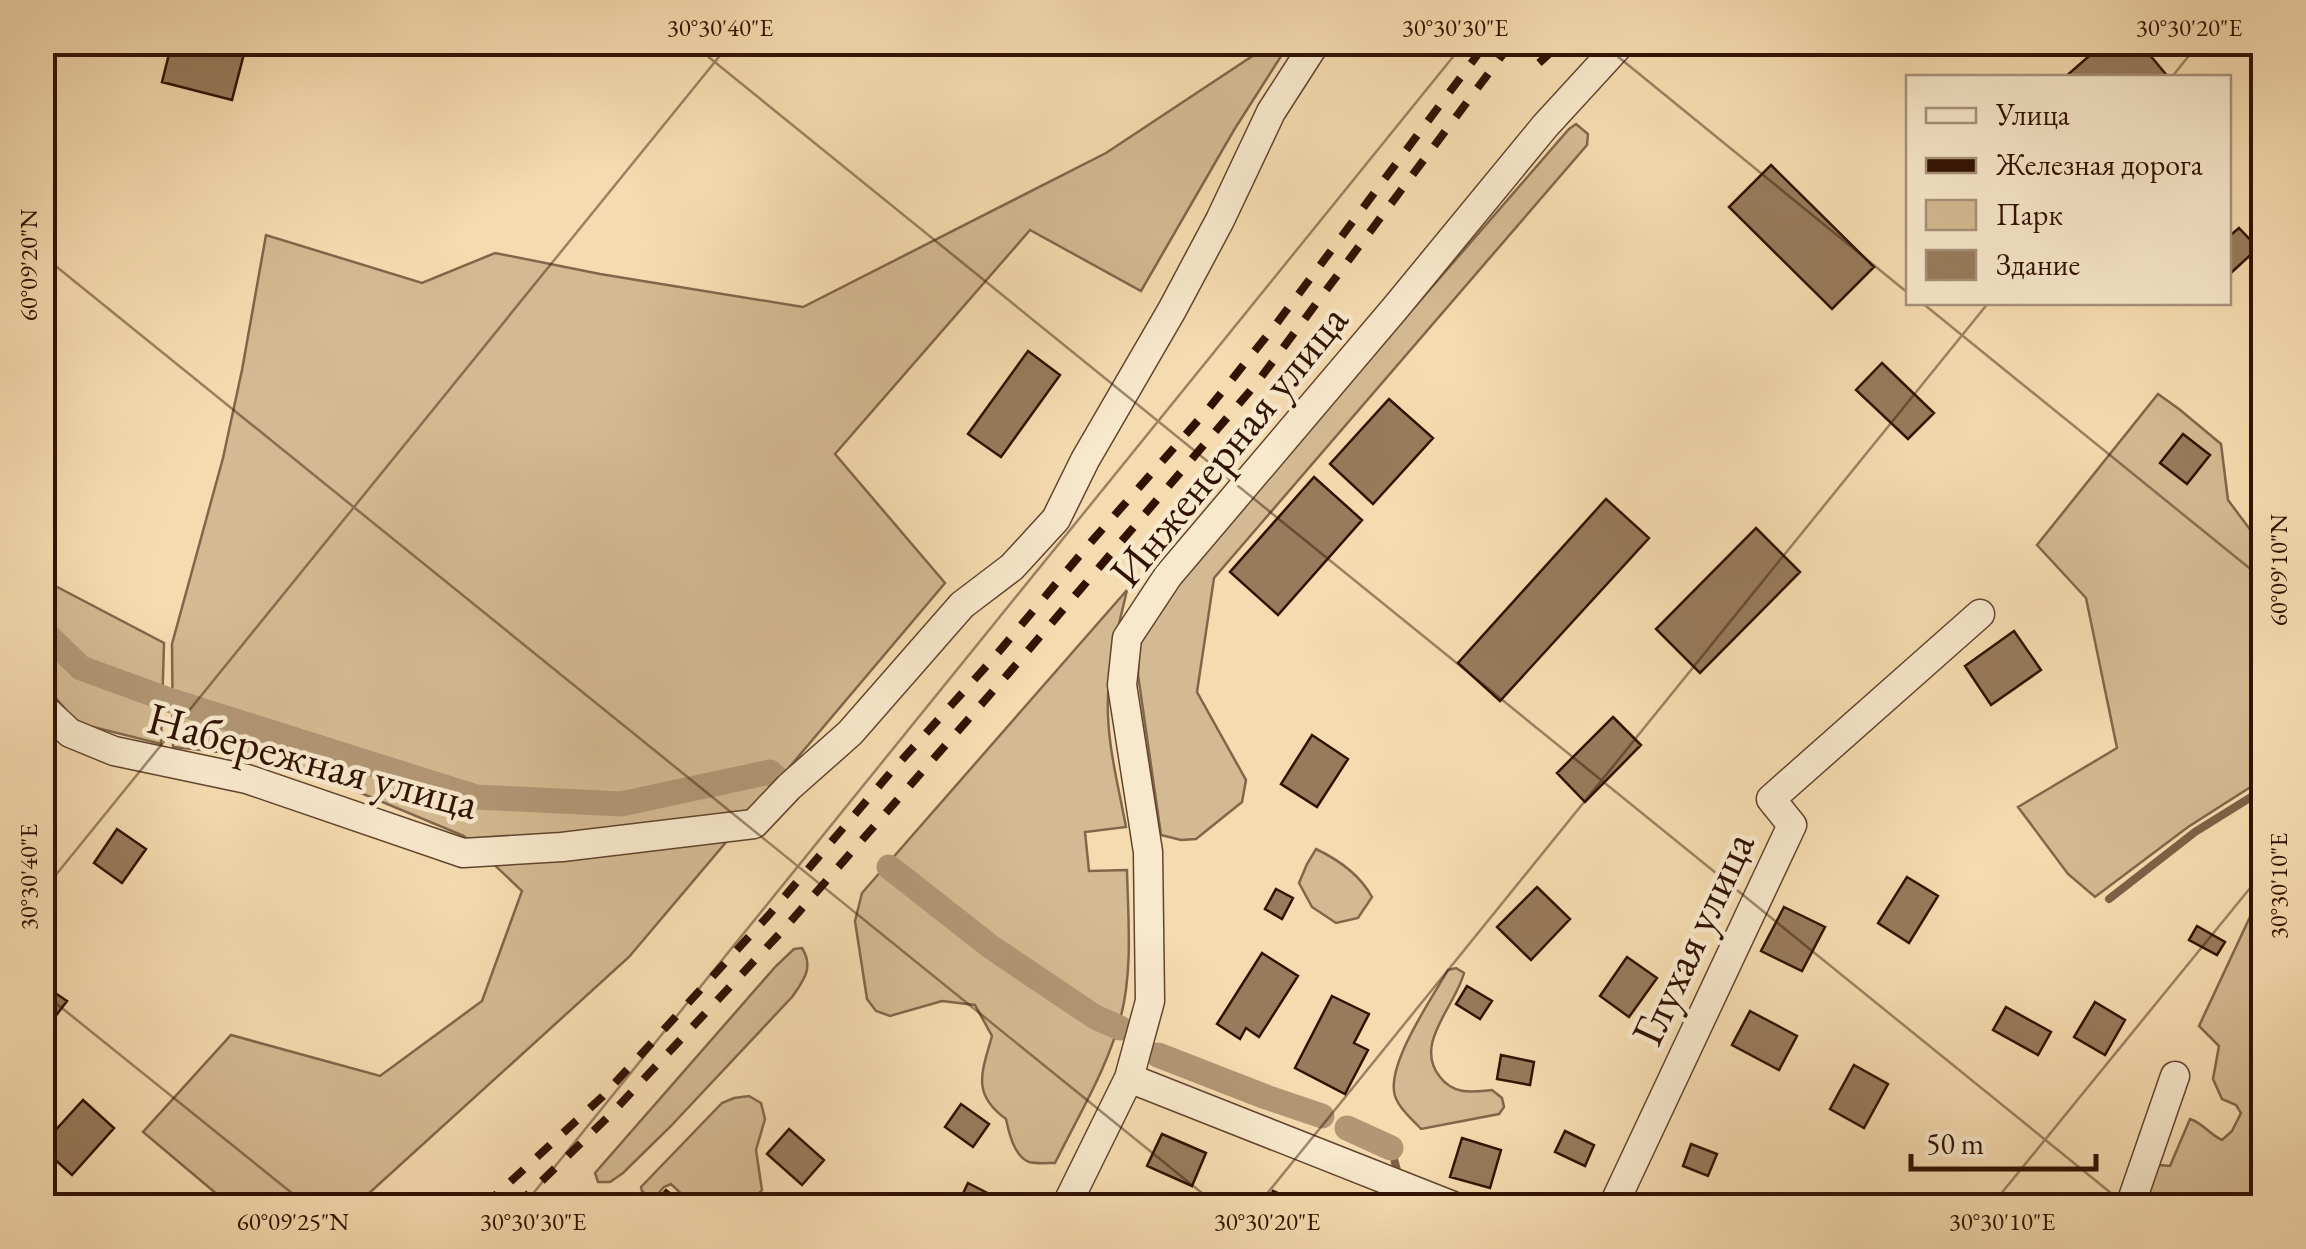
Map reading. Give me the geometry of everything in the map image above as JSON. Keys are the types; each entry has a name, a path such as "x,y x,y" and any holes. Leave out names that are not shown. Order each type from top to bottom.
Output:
{"street":[{"name":"Набережная улица","path":"42,707 70,733 114,751 247,779 463,853 562,847 754,824 850,733 962,605 1012,566 1056,519 1220,220 1271,112 1316,42"},
{"name":"Инженерная улица","path":"1066,1206 1129,1078 1150,1002 1148,852 1122,685 1127,638 1168,576 1545,126 1622,42"},
{"name":"Глухая улица","path":"1613,1206 1792,825 1771,799 1980,614"},
{"path":"2130,1206 2175,1076"},
{"path":"1129,1078 1454,1206"}],"green space":[{"path":"1285,50 1141,291 1030,230 835,454 945,583 629,957 355,1206 231,1206 143,1132 231,1035 380,1076 482,1001 522,891 464,836 313,773 237,754 173,747 172,644 223,458 266,235 422,283 495,253 803,307 1106,153 1257,53"},
{"path":"1576,124 1588,134 1587,145 1214,578 1197,692 1246,780 1242,802 1196,839 1161,835 1138,675 1139,637 1176,582"},
{"path":"2158,394 2221,444 2228,500 2263,547 2263,779 2188,827 2095,897 2068,874 2018,807 2117,748 2086,598 2037,545"},
{"path":"42,579 164,643 161,744 77,723 43,683"},
{"path":"1127,590 1112,656 1108,712 1126,827 1085,832 1089,871 1127,870 1129,943 1125,998 1108,1054 1055,1163 1032,1163 1016,1149 1006,1119 995,1110 984,1091 983,1071 992,1036 975,1005 942,1001 890,1016 876,1011 867,999 855,921 862,893"},
{"path":"1316,849 1348,869 1372,897 1358,918 1336,923 1312,907 1299,883"},
{"path":"2263,889 2263,1206 2138,1206 2151,1174 2160,1165 2170,1166 2190,1119 2222,1140 2241,1113 2236,1105 2222,1099 2213,1079 2219,1046 2199,1026"},
{"path":"802,948 807,967 792,997 623,1173 610,1182 598,1182 595,1173 776,966 794,949"},
{"path":"1456,968 1464,973 1433,1039 1433,1064 1451,1087 1470,1092 1492,1090 1502,1098 1504,1107 1499,1114 1421,1129 1397,1101 1394,1091 1398,1063 1448,970"},
{"path":"749,1096 761,1103 765,1119 756,1150 762,1190 747,1206 694,1206 671,1184 657,1195 648,1197 642,1191 641,1187 722,1103"}],"building":[{"path":"172,42 247,42 232,100 162,82"},
{"path":"2105,42 2139,42 2166,75 2067,75"},
{"path":"1771,165 1874,267 1832,309 1729,207"},
{"path":"2239,228 2258,248 2232,272 2231,271 2231,235"},
{"path":"1028,351 1060,375 1001,457 968,434"},
{"path":"1882,363 1934,413 1908,439 1856,390"},
{"path":"1389,399 1433,438 1373,504 1330,464"},
{"path":"2183,434 2210,455 2187,484 2160,463"},
{"path":"1314,477 1362,520 1278,615 1230,572"},
{"path":"1606,499 1649,538 1500,701 1458,663"},
{"path":"1756,528 1800,572 1700,673 1656,629"},
{"path":"2014,631 2041,670 1991,705 1965,666"},
{"path":"1613,717 1641,745 1585,802 1557,773"},
{"path":"1312,735 1348,759 1317,807 1281,784"},
{"path":"117,829 146,849 122,883 94,863"},
{"path":"1907,877 1938,896 1909,943 1878,923"},
{"path":"1537,887 1570,919 1531,960 1497,927"},
{"path":"1276,889 1293,898 1282,919 1265,909"},
{"path":"1784,907 1825,927 1802,971 1761,951"},
{"path":"2197,926 2225,942 2217,955 2189,940"},
{"path":"1262,953 1298,976 1259,1037 1246,1028 1240,1039 1217,1024"},
{"path":"1627,957 1657,978 1629,1017 1600,996"},
{"path":"42,984 67,1001 42,1034"},
{"path":"1467,986 1492,1001 1480,1019 1456,1004"},
{"path":"1332,996 1369,1014 1354,1043 1368,1050 1345,1094 1295,1068"},
{"path":"2095,1002 2125,1020 2105,1055 2074,1037"},
{"path":"2006,1007 2051,1032 2038,1055 1993,1030"},
{"path":"1750,1011 1797,1036 1779,1070 1732,1045"},
{"path":"1501,1055 1534,1062 1530,1085 1497,1079"},
{"path":"1854,1065 1888,1084 1864,1128 1830,1109"},
{"path":"83,1100 114,1128 72,1175 42,1145"},
{"path":"961,1104 989,1124 973,1147 945,1127"},
{"path":"789,1129 824,1160 802,1185 767,1154"},
{"path":"1565,1131 1594,1145 1585,1166 1555,1152"},
{"path":"1162,1134 1206,1153 1192,1186 1147,1166"},
{"path":"1462,1138 1501,1150 1490,1188 1450,1177"},
{"path":"1691,1144 1717,1154 1708,1176 1683,1166"},
{"path":"968,1183 1003,1201 1000,1206 957,1206"},
{"path":"666,1190 686,1206 655,1203"},
{"path":"1273,1191 1307,1206 1266,1206"}],"waterway":[{"path":"42,630 81,668 169,700 476,797 621,804 770,772 779,780"},
{"path":"2109,899 2195,832 2264,789"},
{"path":"889,867 991,947 1095,1017 1120,1028"},
{"path":"1158,1055 1322,1116"},
{"path":"1347,1128 1391,1148"},
{"path":"1391,1148 1397,1170"}],"railway":[{"path":"484,1206 602,1097 768,916 991,661 1274,327 1487,42"},
{"path":"516,1206 612,1113 783,930 1008,674 1256,384 1512,42"},
{"path":"1539,63 1562,42"}]}
